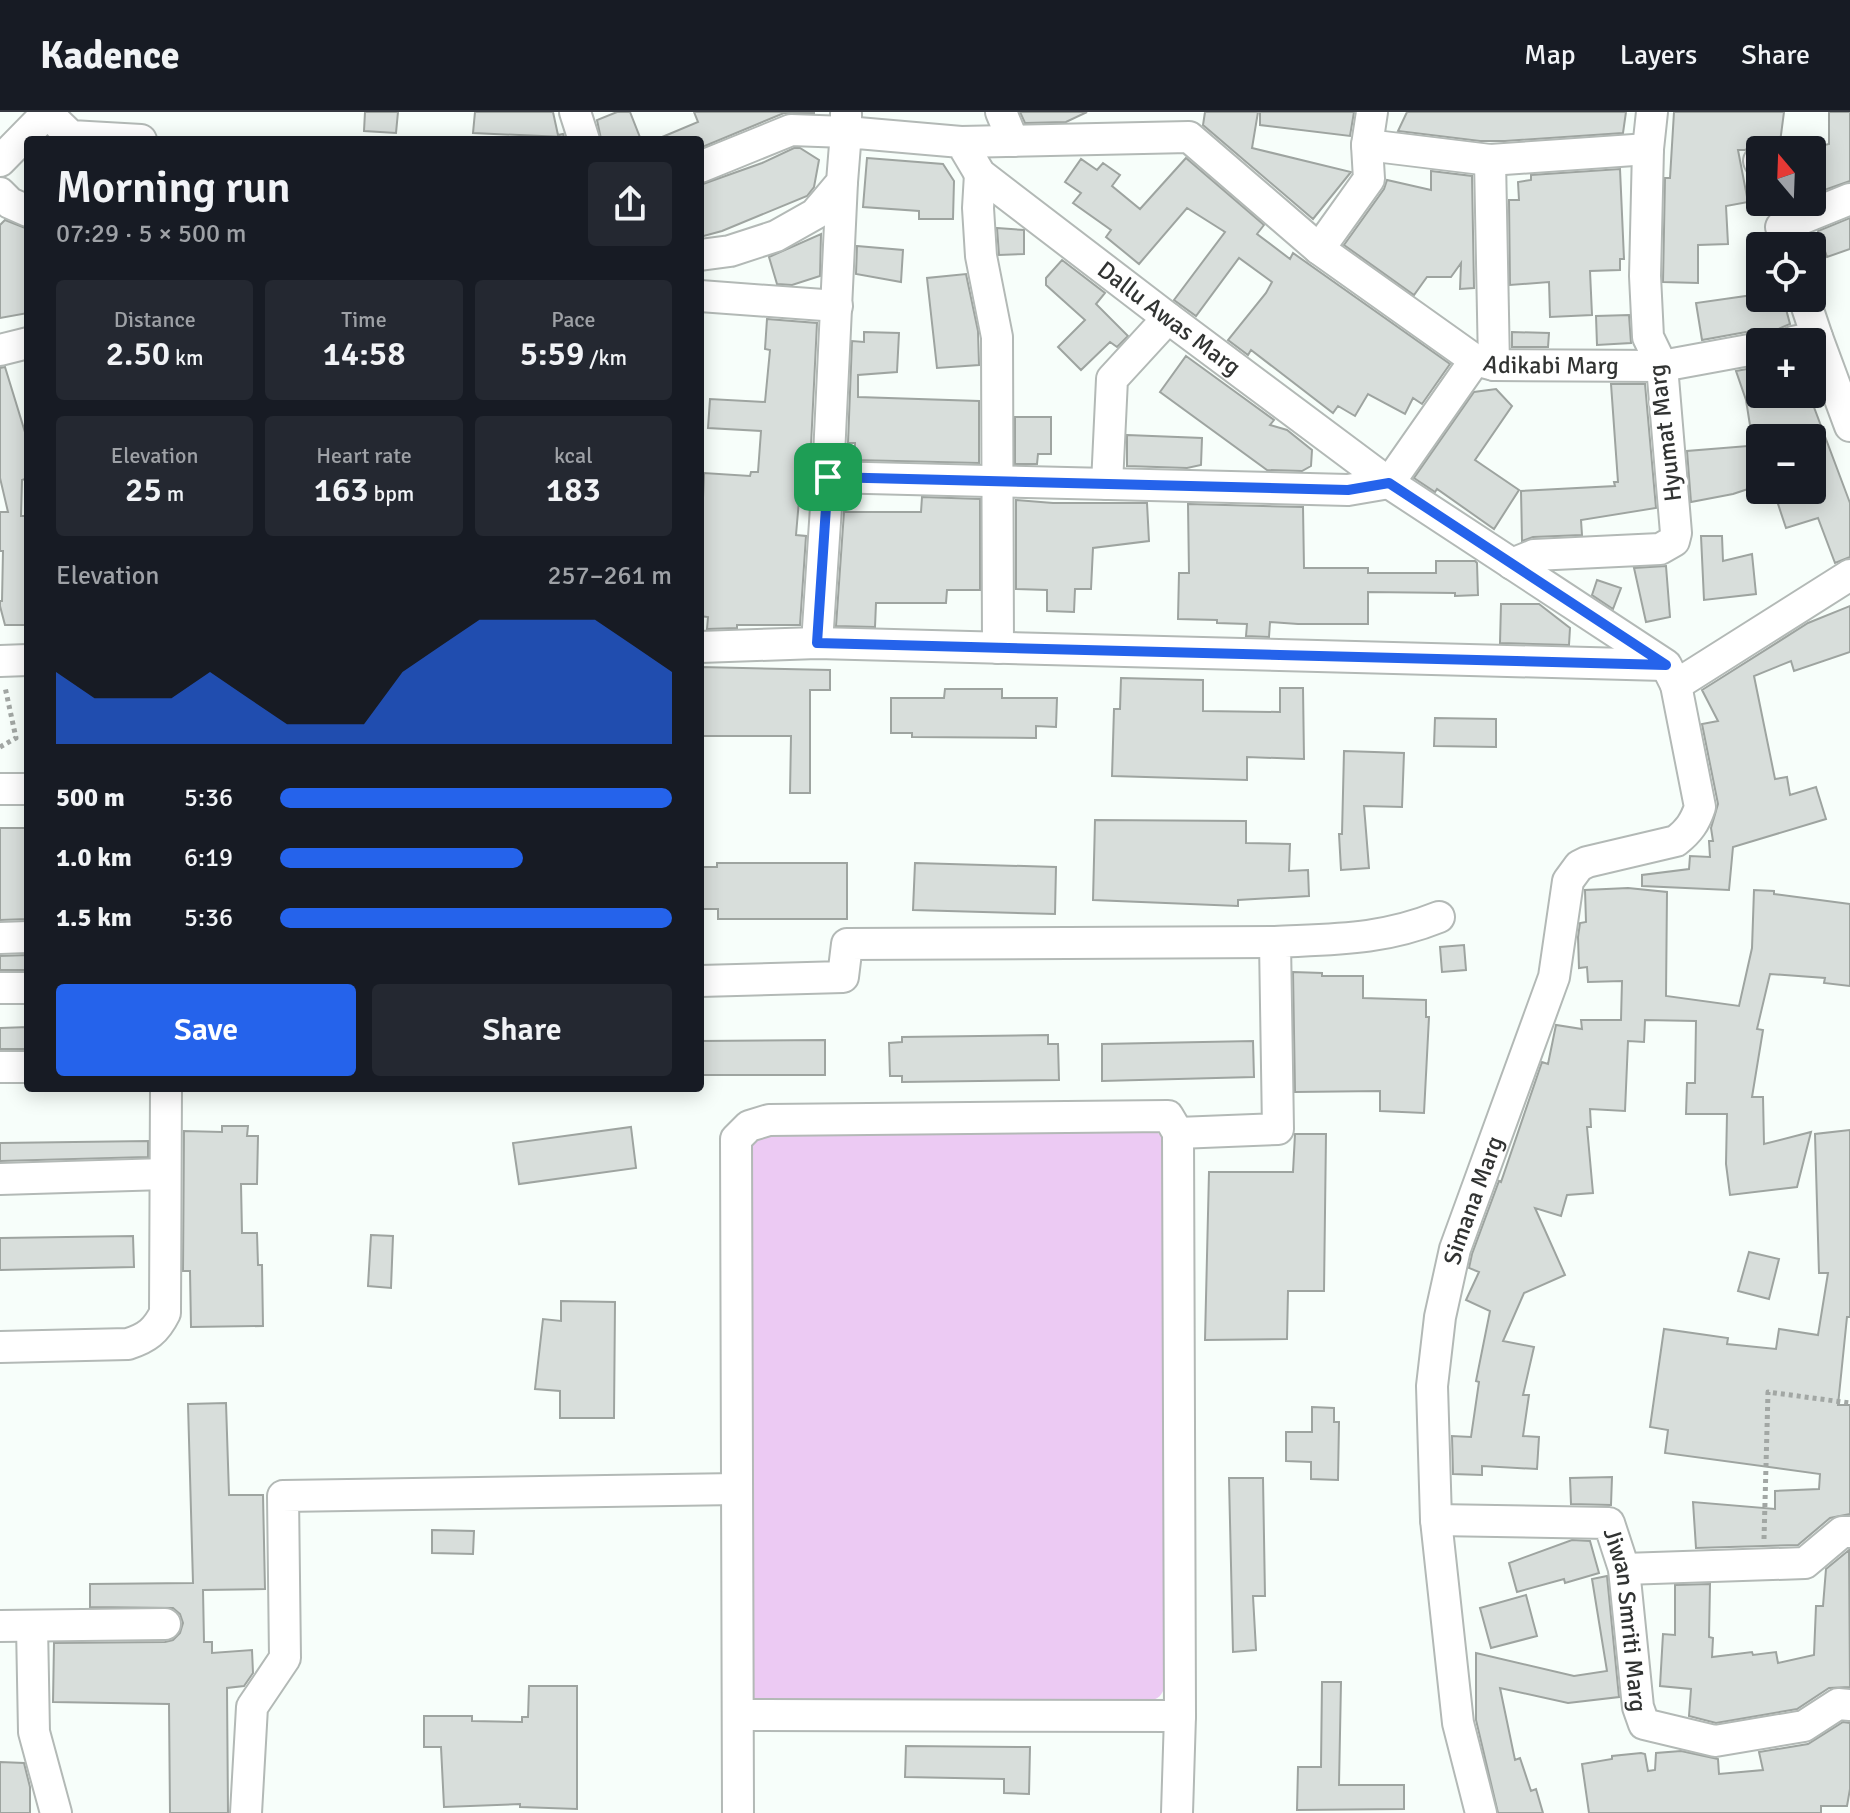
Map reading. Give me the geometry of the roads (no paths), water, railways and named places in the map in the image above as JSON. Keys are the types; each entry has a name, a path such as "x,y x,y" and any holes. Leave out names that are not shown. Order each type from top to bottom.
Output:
{"street":[{"path":"575,112 583,136"},
{"path":"1001,112 1013,141"},
{"path":"1319,249 1369,179 1367,145 1372,112"},
{"name":"Hyumat Marg","path":"1512,564 1534,555 1660,549 1674,541 1676,533 1662,366 1648,337 1645,276 1648,149 1652,112"},
{"path":"25,136 48,113 71,136"},
{"path":"817,643 846,122"},
{"path":"704,165 791,130 846,122 961,142 1013,141 1192,125 1319,249 1485,363"},
{"path":"0,161 24,137"},
{"name":"Dallu Awas Marg","path":"961,142 980,174 1168,318 1389,483 1671,675"},
{"path":"1367,145 1490,160 1648,149"},
{"path":"1485,363 1490,160"},
{"path":"980,174 978,208 981,256 997,337 998,648"},
{"path":"704,254 730,251 776,236 815,214 842,182"},
{"path":"0,193 10,203 24,209"},
{"path":"1780,225 1850,199"},
{"path":"704,296 837,306"},
{"path":"1107,484 1112,379 1168,318"},
{"path":"0,350 24,344"},
{"name":"Adikabi Marg","path":"1389,483 1485,363 1662,366 1746,351"},
{"path":"1826,376 1848,413"},
{"path":"828,477 1348,490 1389,483"},
{"path":"704,647 817,643 998,648 1671,675 1850,575"},
{"path":"2,669 24,661"},
{"name":"Simana Marg","path":"1481,1813 1458,1723 1436,1520 1432,1386 1440,1317 1455,1249 1554,977 1568,881 1579,866 1587,862 1676,841 1696,820 1700,807 1671,675"},
{"path":"0,789 24,789"},
{"path":"704,981 843,977 847,944 1275,942 1369,938 1407,930 1439,917"},
{"path":"0,938 24,937"},
{"path":"1178,1133 1278,1129 1275,942"},
{"path":"0,988 24,988"},
{"path":"0,1067 24,1067"},
{"path":"0,1347 128,1344 146,1338 158,1328 165,1313 166,1092"},
{"path":"738,1813 736,1139 749,1126 769,1120 1168,1116 1178,1133 1180,1716 1177,1813"},
{"path":"0,1179 165,1174"},
{"path":"246,1813 252,1707 285,1658 283,1496 737,1489"},
{"name":"Jiwan Smriti Marg","path":"1436,1520 1606,1521 1624,1569 1638,1707 1644,1724 1715,1741 1804,1726 1838,1704 1850,1705"},
{"path":"1624,1569 1805,1563 1842,1532 1850,1532"},
{"path":"0,1626 165,1624"},
{"path":"32,1626 34,1732 56,1813"},
{"path":"739,1715 1180,1716"}]}
